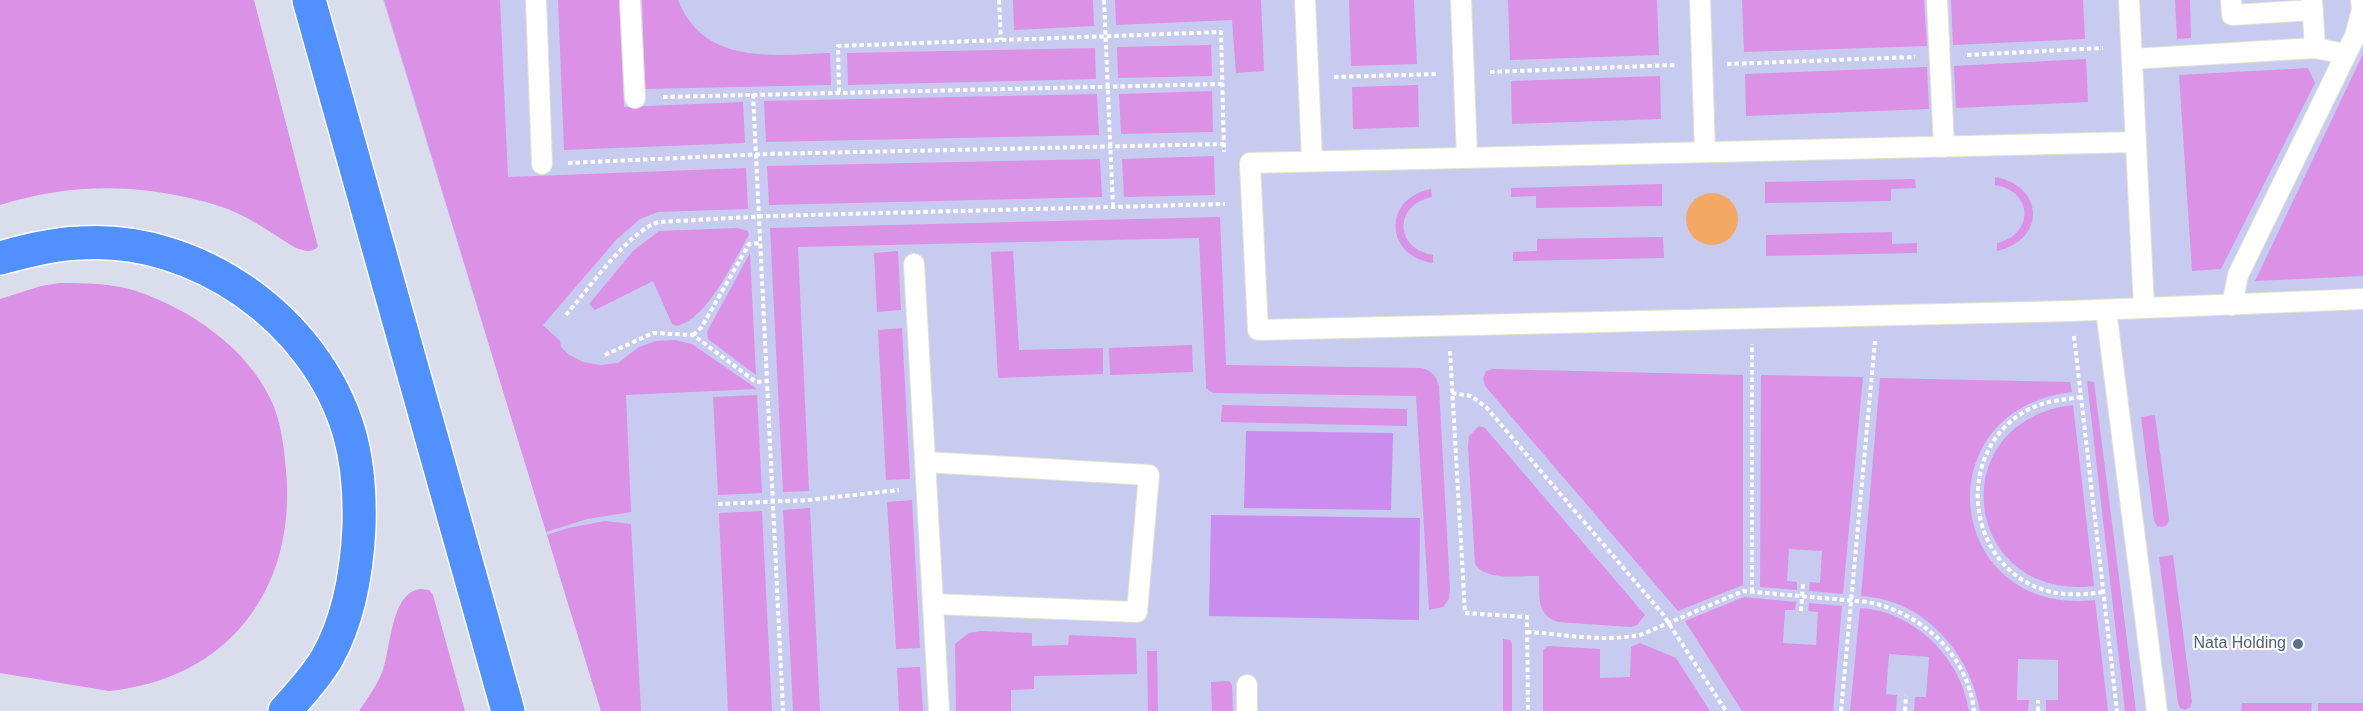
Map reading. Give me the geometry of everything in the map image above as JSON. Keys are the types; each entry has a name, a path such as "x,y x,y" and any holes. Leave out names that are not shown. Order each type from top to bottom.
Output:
{"highway":[{"path":"309,0 508,711"},
{"path":"0,258 47,247 81,243 141,247 174,256 209,270 238,286 268,308 295,337 318,367 337,401 349,432 357,468 360,508 358,549 344,616 327,658 304,690 285,711"}],"lane":[{"path":"536,0 542,164"},
{"path":"630,0 635,98"},
{"path":"1305,0 1312,160"},
{"path":"1461,0 1467,157"},
{"path":"1700,0 1705,152"},
{"path":"1937,0 1944,147"},
{"path":"2129,0 2144,309"},
{"path":"2231,0 2232,15 2312,5 2315,48"},
{"path":"2232,305 2238,275 2360,24 2361,0"},
{"path":"2132,59 2315,48 2346,54"},
{"path":"2136,142 1250,163 1258,330 2144,309 2363,298"},
{"path":"914,264 939,711"},
{"path":"2106,310 2157,711"},
{"path":"925,462 1149,475 1137,612 933,604"},
{"path":"1247,685 1247,711"}],"path":[{"path":"999,0 1001,40"},
{"path":"1104,0 1113,208"},
{"path":"839,92 838,46 1221,32 1224,154"},
{"path":"635,98 1223,84"},
{"path":"753,94 783,711"},
{"path":"542,164 756,155 1224,144"},
{"path":"566,315 625,246 651,224 759,217 1226,206 1225,195"},
{"path":"693,335 701,328 749,244 760,243"},
{"path":"2071,311 2117,711"},
{"path":"1841,711 1877,315"},
{"path":"1752,318 1752,592"},
{"path":"1448,324 1465,613 1527,617 1528,711"},
{"path":"605,355 653,333 693,335 756,382 767,381"},
{"path":"1452,393 1471,396 1486,407 1669,623 1726,711"},
{"path":"2081,398 2044,404 2025,412 2009,424 1995,440 1985,457 1976,497 1985,537 1995,554 2025,582 2044,590 2064,594 2103,592"},
{"path":"718,504 772,502 927,489"},
{"path":"1801,611 1803,582"},
{"path":"1527,632 1615,638 1643,634 1743,591 1883,605 1898,610 1917,621 1950,651 1960,666 1971,695 1974,711"},
{"path":"1905,711 1906,696"},
{"path":"2038,700 2038,711"}],"shaded area":[{"path":"0,0 254,0 318,247 308,251 296,248 255,222 228,209 199,200 161,193 115,188 69,190 0,205"},
{"path":"383,0 2363,0 2363,711 601,711"},
{"path":"384,0 500,0 508,177 746,168 748,209 658,212 640,219 616,240 543,325 560,341 561,347 568,354 583,362 601,365 618,363 639,347 656,341 675,340 692,344 757,389 626,395 631,512 587,519 546,532"},
{"path":"558,0 619,0 624,107 743,102 745,143 564,150"},
{"path":"642,0 678,0 690,21 705,36 723,46 743,52 764,55 830,53 831,85 645,89"},
{"path":"1013,0 1093,0 1094,26 1014,30"},
{"path":"1115,0 1261,0 1264,71 1236,73 1232,20 1116,25"},
{"path":"1349,0 1414,0 1417,64 1351,66"},
{"path":"1508,0 1657,0 1659,55 1510,60"},
{"path":"1742,0 1924,0 1927,46 1744,52"},
{"path":"1951,0 2083,0 2085,39 1953,45"},
{"path":"2175,0 2190,0 2191,38 2177,39"},
{"path":"1211,45 1212,76 1118,78 1117,47"},
{"path":"1095,48 1096,79 848,85 847,53"},
{"path":"2363,54 2363,276 2255,281"},
{"path":"2086,59 2088,102 1956,108 1954,66"},
{"path":"1927,67 1929,109 1746,116 1745,74"},
{"path":"2308,68 2315,83 2221,269 2192,271 2179,75"},
{"path":"1660,76 1661,119 1512,124 1511,81"},
{"path":"1418,85 1419,127 1353,129 1352,87"},
{"path":"1212,91 1213,132 1121,134 1119,94"},
{"path":"1097,94 1099,135 766,142 764,101"},
{"path":"1214,156 1215,195 1124,197 1122,159"},
{"path":"1100,159 1102,197 769,205 767,166"},
{"path":"1995,177 2011,182 2023,191 2031,201 2033,213 2031,225 2024,236 2013,245 1997,251 1997,243 2018,231 2023,223 2024,213 2023,204 2017,195 1995,185"},
{"path":"1915,179 1916,188 1891,189 1891,201 1765,203 1765,182"},
{"path":"1662,184 1662,206 1536,208 1536,196 1511,197 1511,188"},
{"path":"1431,189 1432,197 1419,202 1410,209 1405,217 1404,227 1411,245 1433,255 1433,263 1417,258 1405,250 1398,239 1396,227 1398,215 1404,203 1415,194"},
{"path":"1707,193 1717,193 1726,197 1734,205 1738,219 1734,233 1726,241 1717,245 1707,245 1698,241 1690,233 1686,224 1686,214 1690,205 1698,197"},
{"path":"1220,217 1226,365 1421,368 1428,370 1435,377 1439,387 1450,589 1449,599 1443,607 1429,610 1416,396 1213,393 1206,388 1199,238 798,247 809,491 783,492 770,228"},
{"path":"737,228 748,231 749,235 709,302 687,321 676,326 672,324 653,281 595,310 589,304 633,251 659,231"},
{"path":"1892,232 1892,244 1917,243 1917,253 1766,256 1766,235"},
{"path":"1663,237 1664,258 1513,261 1513,252 1537,251 1537,239"},
{"path":"898,251 901,310 877,312 874,253"},
{"path":"1013,251 1019,350 1103,348 1103,374 998,378 991,252"},
{"path":"750,253 756,375 708,339 707,332"},
{"path":"59,283 88,283 127,288 156,299 196,319 232,347 247,363 271,400 282,434 286,470 286,513 280,553 266,589 247,620 221,647 189,668 152,683 109,691 0,673 0,299 41,286"},
{"path":"902,328 910,479 886,480 878,330"},
{"path":"1192,345 1193,372 1110,375 1109,348"},
{"path":"1493,369 1743,375 1743,585 1678,611 1485,386 1483,378 1486,371"},
{"path":"1761,375 1863,377 1843,594 1809,591 1810,582 1820,583 1822,551 1789,549 1787,581 1797,582 1797,590 1760,587"},
{"path":"1880,378 2070,382 2072,392 2024,407 1991,434 1974,470 1971,509 1982,546 2007,577 2045,597 2095,600 2108,711 2046,711 2046,700 2058,700 2058,660 2018,659 2017,700 2029,700 2028,711 1980,711 1975,689 1966,669 1940,632 1923,618 1904,607 1884,599 1861,596"},
{"path":"2087,381 2094,382 2136,711 2125,711"},
{"path":"757,395 762,493 718,495 713,397"},
{"path":"1222,405 1407,409 1407,426 1221,422"},
{"path":"2073,405 2094,586 2050,583 2017,566 1995,540 1984,507 1987,473 2002,442 2030,418"},
{"path":"2155,415 2169,519 2167,525 2162,527 2157,526 2154,521 2141,417"},
{"path":"1479,426 1485,428 1645,615 1637,625 1631,627 1558,622 1551,619 1542,609 1539,597 1539,576 1495,575 1480,570 1475,564 1468,446 1469,436"},
{"path":"1246,431 1393,433 1391,510 1244,508"},
{"path":"912,500 920,648 896,649 887,502"},
{"path":"810,508 820,711 793,711 783,510"},
{"path":"762,511 772,711 728,711 719,513"},
{"path":"1211,515 1420,518 1419,620 1209,616"},
{"path":"605,521 631,524 641,711 601,711 547,535 568,528"},
{"path":"2173,555 2192,702 2185,710 2180,708 2178,703 2159,557"},
{"path":"420,589 429,590 433,595 465,711 359,711 383,670 394,622 403,600 410,593"},
{"path":"1744,597 1796,602 1795,610 1785,610 1783,643 1816,645 1818,612 1808,611 1809,603 1842,606 1833,711 1742,711 1685,621"},
{"path":"1860,608 1880,611 1899,618 1932,641 1956,673 1969,711 1914,711 1915,697 1926,697 1929,657 1889,654 1886,694 1897,695 1896,711 1850,711"},
{"path":"981,631 1032,633 1032,646 1068,645 1069,635 1136,638 1137,674 1034,676 1034,689 1011,690 1011,711 956,711 955,644 969,633"},
{"path":"1503,639 1510,640 1512,644 1512,711 1503,711"},
{"path":"1640,643 1676,658 1710,711 1543,711 1543,650 1548,646 1600,649 1600,678 1630,677 1631,647"},
{"path":"1147,651 1157,651 1158,711 1148,711"},
{"path":"920,667 923,711 899,711 897,668"},
{"path":"1229,681 1232,685 1233,711 1212,711 1211,682"},
{"path":"2242,703 2312,703 2311,711 2241,711"},
{"path":"2318,703 2363,703 2363,711 2318,711"}],"place":[{"name":"Nata Holding","path":"2298,644"}]}
